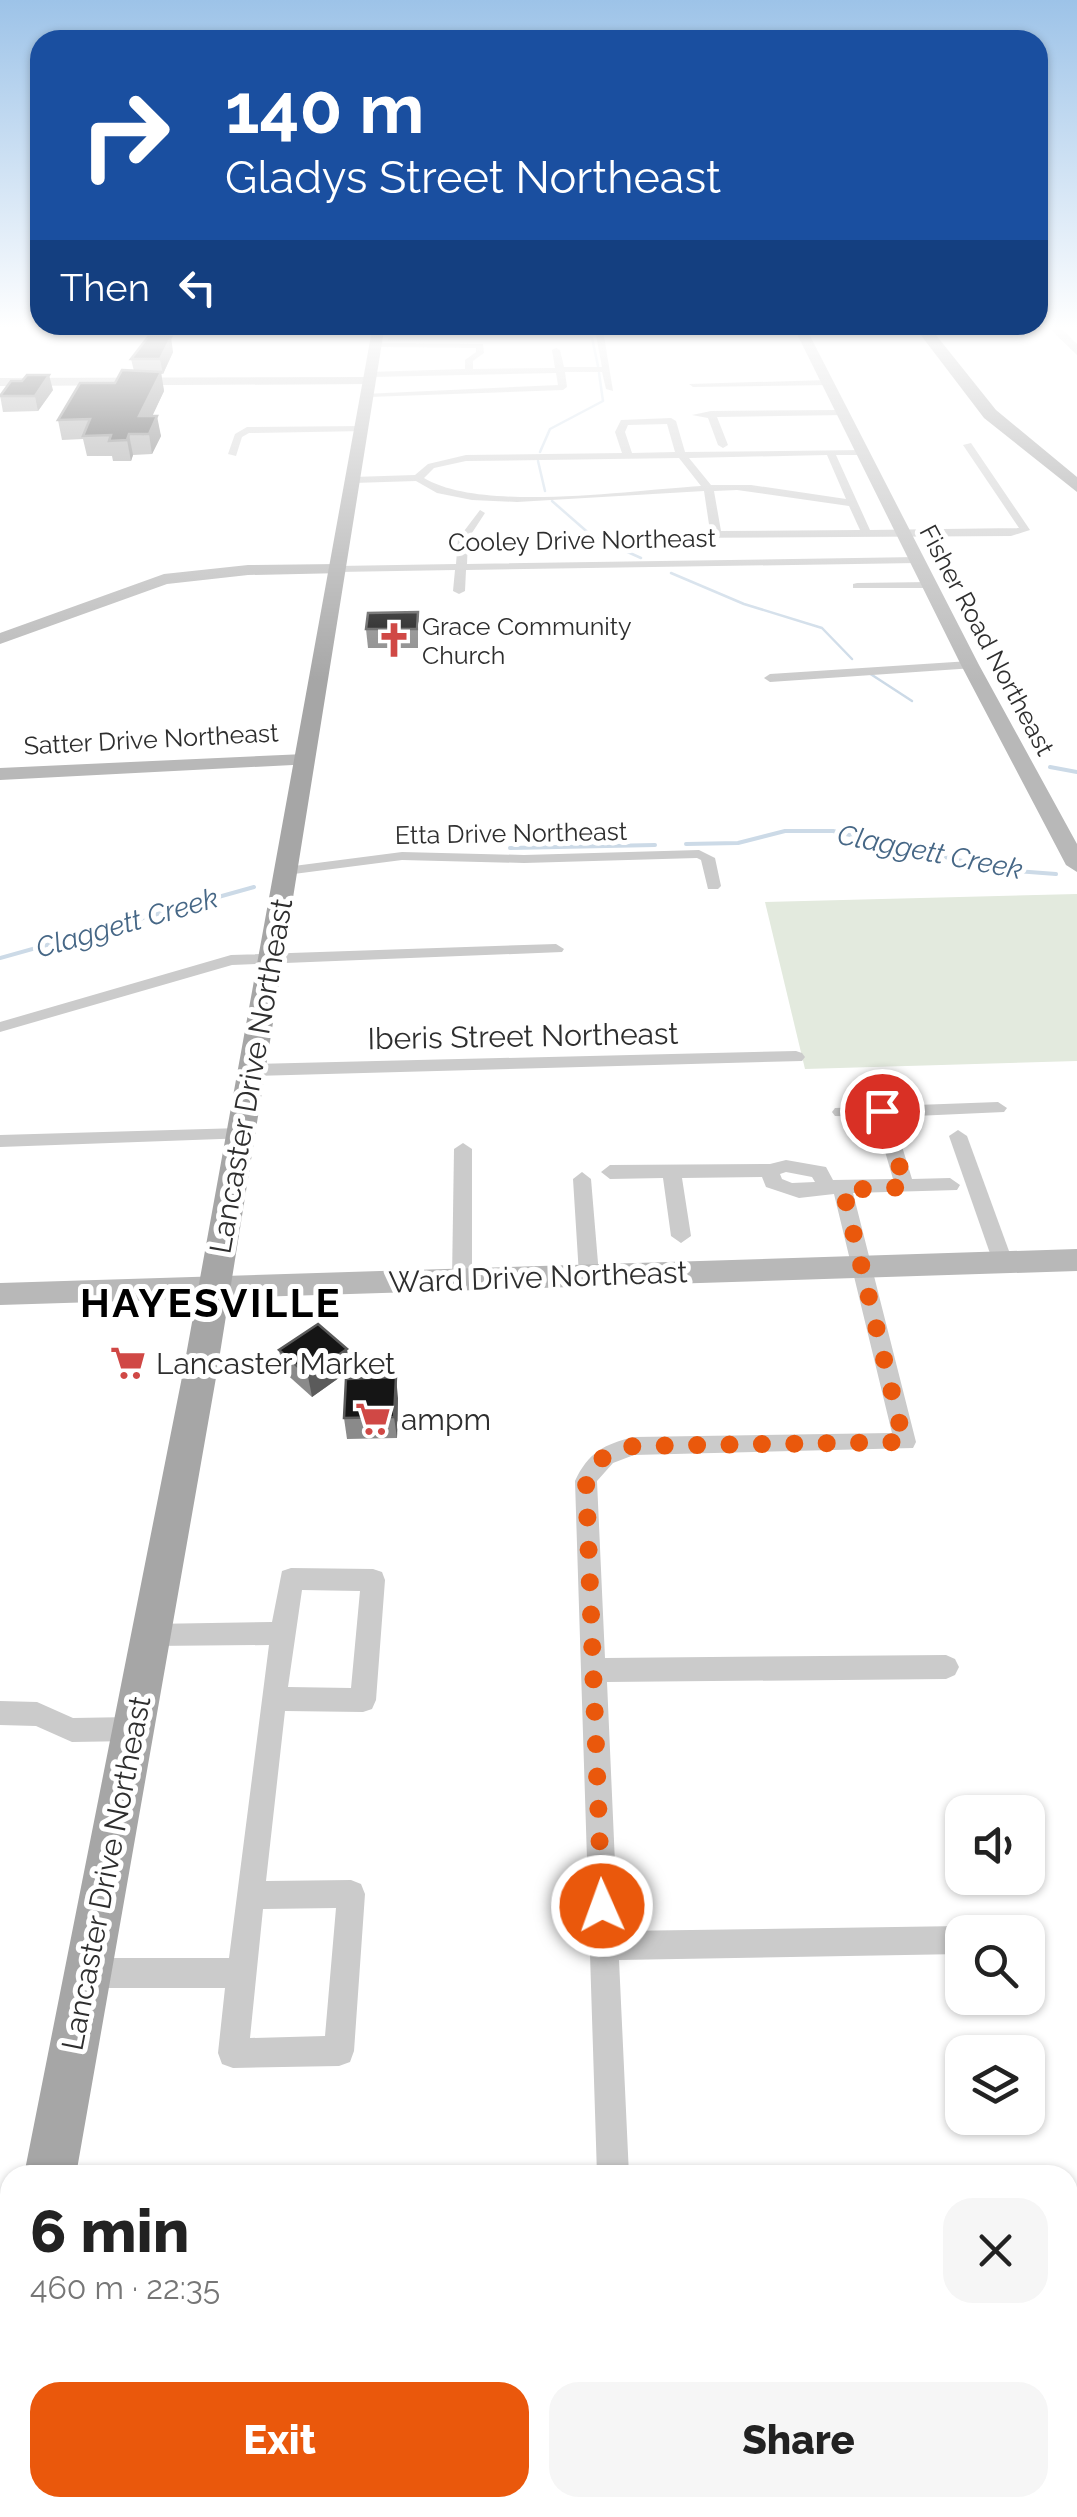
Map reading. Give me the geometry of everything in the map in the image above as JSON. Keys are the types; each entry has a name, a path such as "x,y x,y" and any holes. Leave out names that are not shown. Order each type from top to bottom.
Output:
{"highway":[{"path":"1030,447 1077,486"},
{"path":"1060,447 1067,453"}],"main road":[{"name":"Lancaster Drive Northeast","path":"52,2165 214,1288 359,447"}],"street":[{"path":"233,454 235,447"},
{"path":"626,455 627,447"},
{"path":"680,447 708,488 716,535"},
{"name":"Fisher Road Northeast","path":"861,447 970,665 1077,864"},
{"path":"660,535 1025,530 970,447"},
{"path":"830,452 866,532"},
{"path":"418,478 430,466 466,458 863,452"},
{"path":"353,478 418,478 434,491 472,498 618,496 708,488 764,490 852,503"},
{"path":"459,591 463,539 480,512"},
{"name":"Cooley Drive Northeast","path":"0,631 165,572 198,568 917,560"},
{"name":"Cooley Drive Northeast","path":"0,639 152,582 248,570"},
{"path":"856,586 930,585"},
{"path":"770,678 970,665"},
{"name":"Satter Drive Northeast","path":"0,774 305,760"},
{"name":"Etta Drive Northeast","path":"286,871 402,856 524,860 699,854 708,858 712,886"},
{"path":"0,1027 220,962 556,948"},
{"name":"Iberis Street Northeast","path":"252,1070 796,1057"},
{"path":"841,1112 998,1108"},
{"path":"882,1111 906,1187"},
{"path":"0,1141 241,1134"},
{"path":"958,1136 1003,1262"},
{"path":"462,1280 463,1149"},
{"path":"671,1170 682,1236"},
{"path":"610,1172 770,1170 773,1182 787,1190 950,1185"},
{"path":"582,1179 589,1275"},
{"path":"612,2165 586,1481 593,1465 611,1451 634,1446 904,1442 864,1266 834,1187"},
{"name":"Ward Drive Northeast","path":"0,1294 1077,1260"},
{"path":"252,1895 351,1894 339,2051 233,2053 243,1973 252,1895 275,1699 283,1632 291,1579 373,1580 363,1700 275,1699"},
{"path":"151,1635 283,1632"},
{"path":"596,1670 946,1667"},
{"path":"0,1714 37,1714 72,1730 132,1729"},
{"path":"603,1946 945,1940"},
{"path":"86,1973 243,1973"}],"shaded area":[{"path":"1077,894 1077,1061 805,1069 765,902"}],"building":[{"path":"418,612 417,629 366,629 368,613"},
{"path":"318,1324 347,1349 308,1376 279,1350"},
{"path":"396,1377 394,1417 344,1418 346,1379"}],"waterway":[{"name":"Claggett Creek","path":"540,452 542,447"},
{"name":"Claggett Creek","path":"538,461 545,491"},
{"name":"Claggett Creek","path":"552,501 592,536 641,558"},
{"name":"Claggett Creek","path":"671,573 744,604 822,628 852,659"},
{"name":"Claggett Creek","path":"869,673 912,701"},
{"name":"Claggett Creek","path":"1050,767 1077,772"},
{"name":"Claggett Creek","path":"686,844 738,843 785,831 833,831 1001,870 1056,874"},
{"name":"Claggett Creek","path":"510,848 655,845"},
{"name":"Claggett Creek","path":"0,958 254,887"}],"place":[{"name":"Grace Community Church","path":"394,640"},
{"name":"Lancaster Market","path":"128,1363"},
{"name":"ampm","path":"373,1419"}],"district":[{"name":"HAYESVILLE","path":"211,1302"}],"route":[{"path":"602,1906 586,1481 593,1465 611,1451 634,1446 904,1442 843,1190 906,1187 882,1111"}]}
